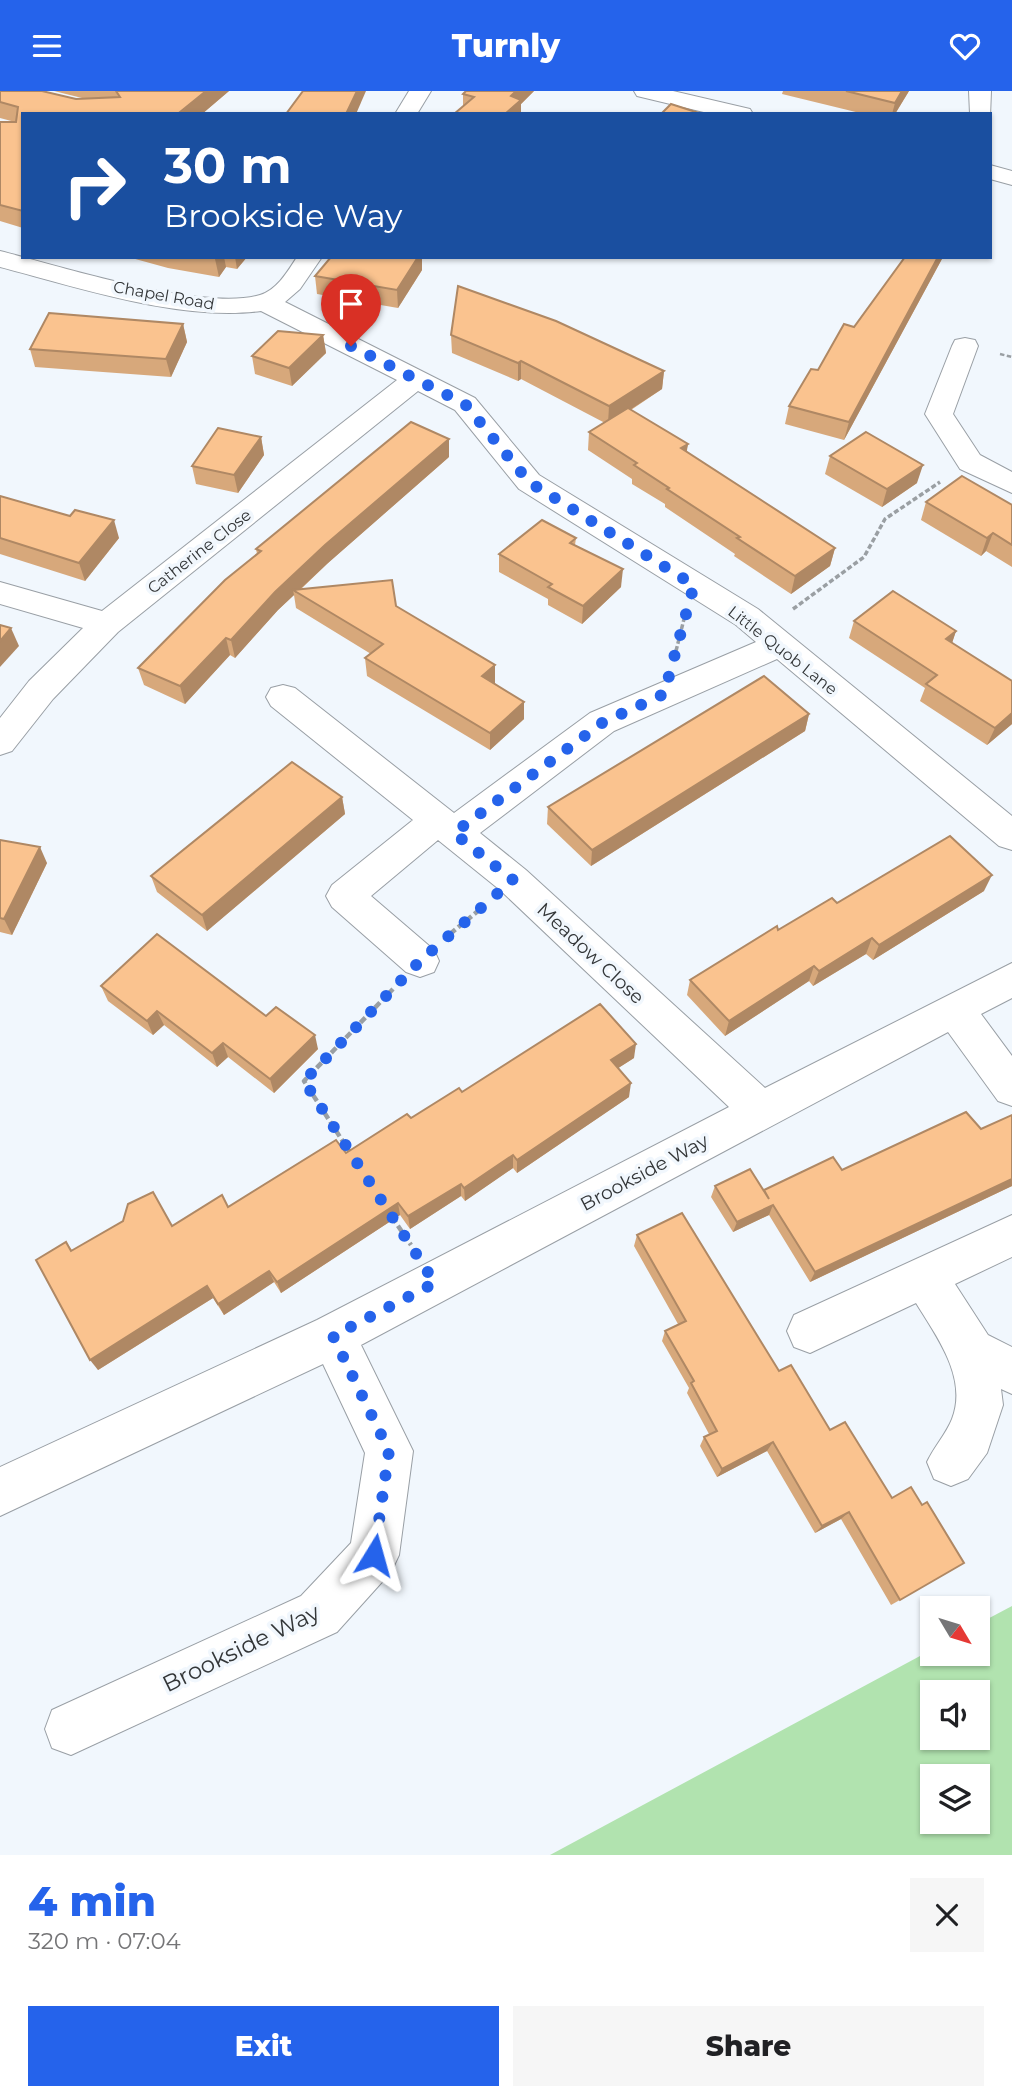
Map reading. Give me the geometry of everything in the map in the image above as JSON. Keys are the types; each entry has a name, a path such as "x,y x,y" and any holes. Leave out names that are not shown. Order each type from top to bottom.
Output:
{"street":[{"path":"407,112 420,91"},
{"path":"645,91 734,112"},
{"path":"980,91 981,112"},
{"path":"992,172 1012,177"},
{"name":"Chapel Road","path":"0,259 161,297 223,306 264,302"},
{"path":"264,302 286,290 309,259"},
{"name":"Little Quob Lane","path":"264,302 465,404 529,482 747,617 1012,836"},
{"path":"965,346 939,414 970,462 1012,484"},
{"name":"Catherine Close","path":"0,742 41,690 107,624 416,380"},
{"path":"0,593 107,624"},
{"path":"420,961 345,896 445,826 602,723 771,638"},
{"name":"Meadow Close","path":"283,697 513,880 761,1111"},
{"name":"Brookside Way","path":"12,1477 333,1336 956,1011 1012,979"},
{"path":"956,1011 1012,1087"},
{"path":"810,1331 1012,1235"},
{"path":"925,1277 972,1351 980,1405 970,1436 951,1462"},
{"name":"Brookside Way","path":"71,1729 319,1614 374,1555 389,1451 333,1336"},
{"path":"972,1351 1012,1371"}],"path":[{"path":"771,638 864,557 885,519 970,462"},
{"path":"664,694 694,585"},
{"path":"355,1160 304,1081 420,961 513,880"},
{"path":"391,1216 435,1283"}],"green space":[{"path":"1012,1606 1012,1855 550,1855 920,1656 920,1666 990,1666 990,1618"}],"building":[{"path":"0,91 42,91 76,99 120,97 116,91 206,91 180,112 21,112 21,210 0,205 0,122 16,122 18,107 0,102"},
{"path":"303,91 357,91 347,112 287,112"},
{"path":"466,91 516,91 511,96 521,100 507,112 456,112 474,97 463,94"},
{"path":"846,91 902,91 895,103"},
{"path":"671,104 696,112 663,112"},
{"path":"329,259 417,259 397,290 315,276"},
{"path":"904,259 937,259 849,422 789,406 811,369 818,370 844,324 854,327"},
{"path":"458,286 556,321 664,371 609,406 521,361 518,363 451,335"},
{"path":"49,313 183,324 166,359 30,349"},
{"path":"278,331 323,335 289,368 252,356"},
{"path":"628,408 688,444 681,448 835,548 795,576 737,538 740,537 667,489 669,488 634,465 637,463 589,432"},
{"path":"411,422 449,439 325,545 275,592 231,640 226,638 180,686 138,668 225,580 261,551 256,549"},
{"path":"218,428 261,437 234,475 192,466"},
{"path":"866,432 923,465 887,489 830,456"},
{"path":"962,476 1012,505 1012,545 993,533 987,538 926,502"},
{"path":"0,496 70,516 75,510 114,520 79,563 0,538"},
{"path":"542,520 576,538 570,543 623,569 583,606 548,587 552,584 499,554"},
{"path":"392,580 396,606 495,665 482,676 524,702 490,733 365,658 383,644 293,590"},
{"path":"893,591 956,631 946,639 1012,681 1012,713 995,728 926,684 937,675 854,621"},
{"path":"0,625 11,628 0,641"},
{"path":"764,676 809,714 592,850 548,807"},
{"path":"292,762 342,797 202,915 151,876"},
{"path":"950,836 992,875 879,945 872,938 819,971 814,966 729,1021 690,980 777,926 778,930 832,898 837,903"},
{"path":"0,840 40,847 4,919 0,918"},
{"path":"157,934 266,1016 276,1007 315,1035 270,1079 223,1043 212,1053 157,1011 147,1021 101,986"},
{"path":"600,1004 636,1044 611,1060 631,1083 517,1160 513,1155 464,1188 461,1184 408,1216 398,1203 277,1282 269,1271 218,1304 207,1286 90,1360 36,1260 66,1242 71,1251 123,1221 128,1204 153,1192 172,1226 222,1195 228,1207 336,1140 346,1153 407,1114 411,1118 459,1088 462,1092"},
{"path":"966,1112 981,1129 1012,1115 1012,1179 815,1272 773,1205 737,1222 715,1186 750,1169 769,1199 764,1190 833,1157 842,1170"},
{"path":"682,1213 779,1371 791,1365 830,1430 845,1422 892,1498 911,1487 922,1505 927,1502 964,1563 900,1600 849,1512 822,1526 773,1442 722,1469 704,1437 717,1431 691,1383 694,1381 665,1331 686,1321 637,1235"}],"route":[{"path":"351,346 465,404 529,482 694,585 664,694 602,723 454,833 513,880 420,961 304,1081 435,1283 333,1336 389,1451 374,1555"}]}
